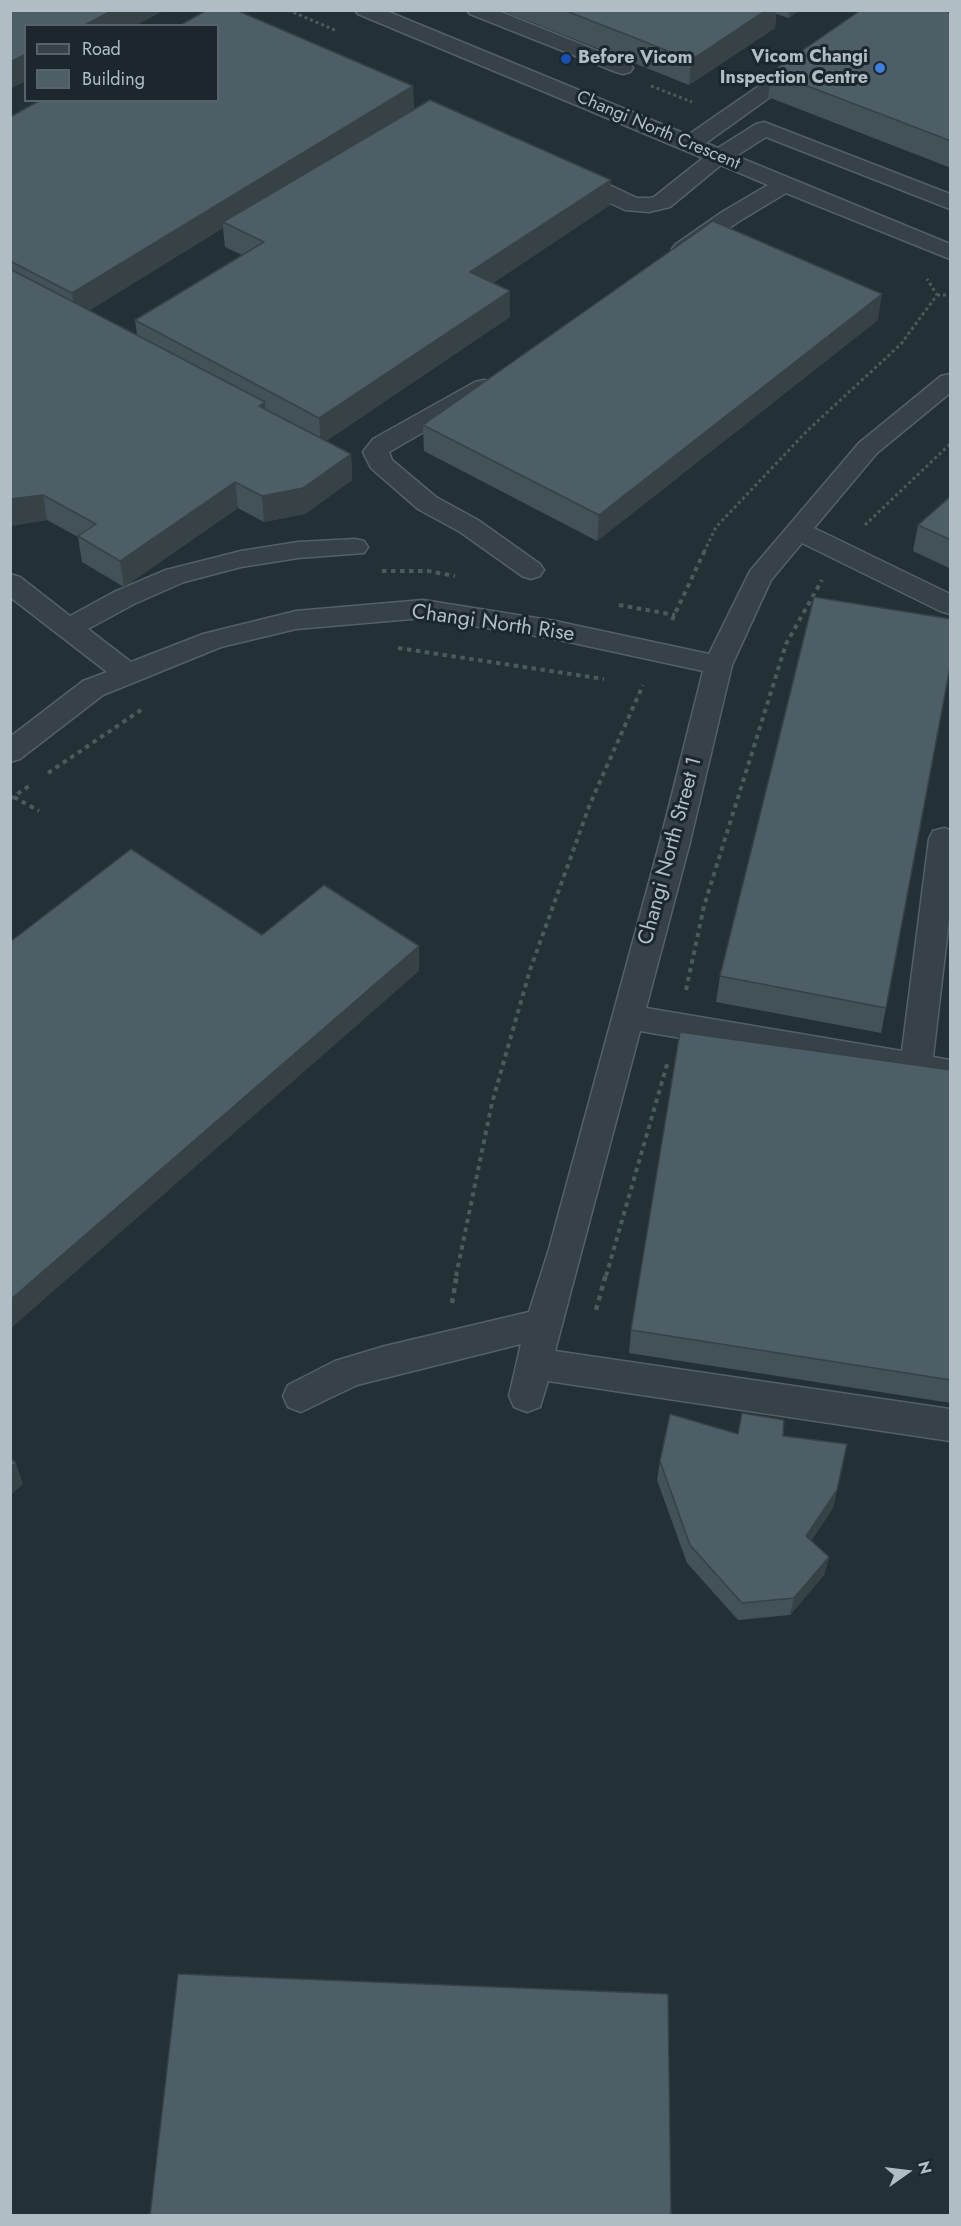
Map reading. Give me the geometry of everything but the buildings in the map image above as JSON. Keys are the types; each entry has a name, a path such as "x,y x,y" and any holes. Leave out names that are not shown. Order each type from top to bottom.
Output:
{"street":[{"name":"Changi North Crescent","path":"365,10 951,252"},
{"path":"477,10 623,68"},
{"path":"689,145 824,50"},
{"path":"548,165 633,205 649,205 662,202 718,157 761,130 767,130 951,202"},
{"path":"663,262 729,217 786,184"},
{"path":"502,375 475,393 382,444 376,452 380,463 427,503 469,526 531,570"},
{"name":"Changi North Street 1","path":"578,1371 532,1380 543,1324 566,1249 675,842 718,665 759,576 868,448 951,381"},
{"path":"798,531 951,605"},
{"path":"69,628 124,598 175,576 242,559 298,550 355,547"},
{"path":"10,583 128,674"},
{"name":"Changi North Rise","path":"10,752 93,688 213,640 296,620 423,609 555,630 718,665"},
{"path":"916,1067 944,839"},
{"path":"627,1017 951,1072"},
{"path":"301,1396 348,1372 543,1324"},
{"path":"578,1371 951,1425"}],"path":[{"path":"937,295 951,295"},
{"path":"578,1371 679,1026 704,906 786,644 838,551 951,444"},
{"path":"394,648 609,680"},
{"path":"632,683 643,685"},
{"path":"44,777 142,710"},
{"path":"34,783 12,798 39,812"}],"place":[{"name":"Before Vicom","path":"566,59"},
{"name":"Vicom Changi Inspection Centre","path":"880,68"}]}
